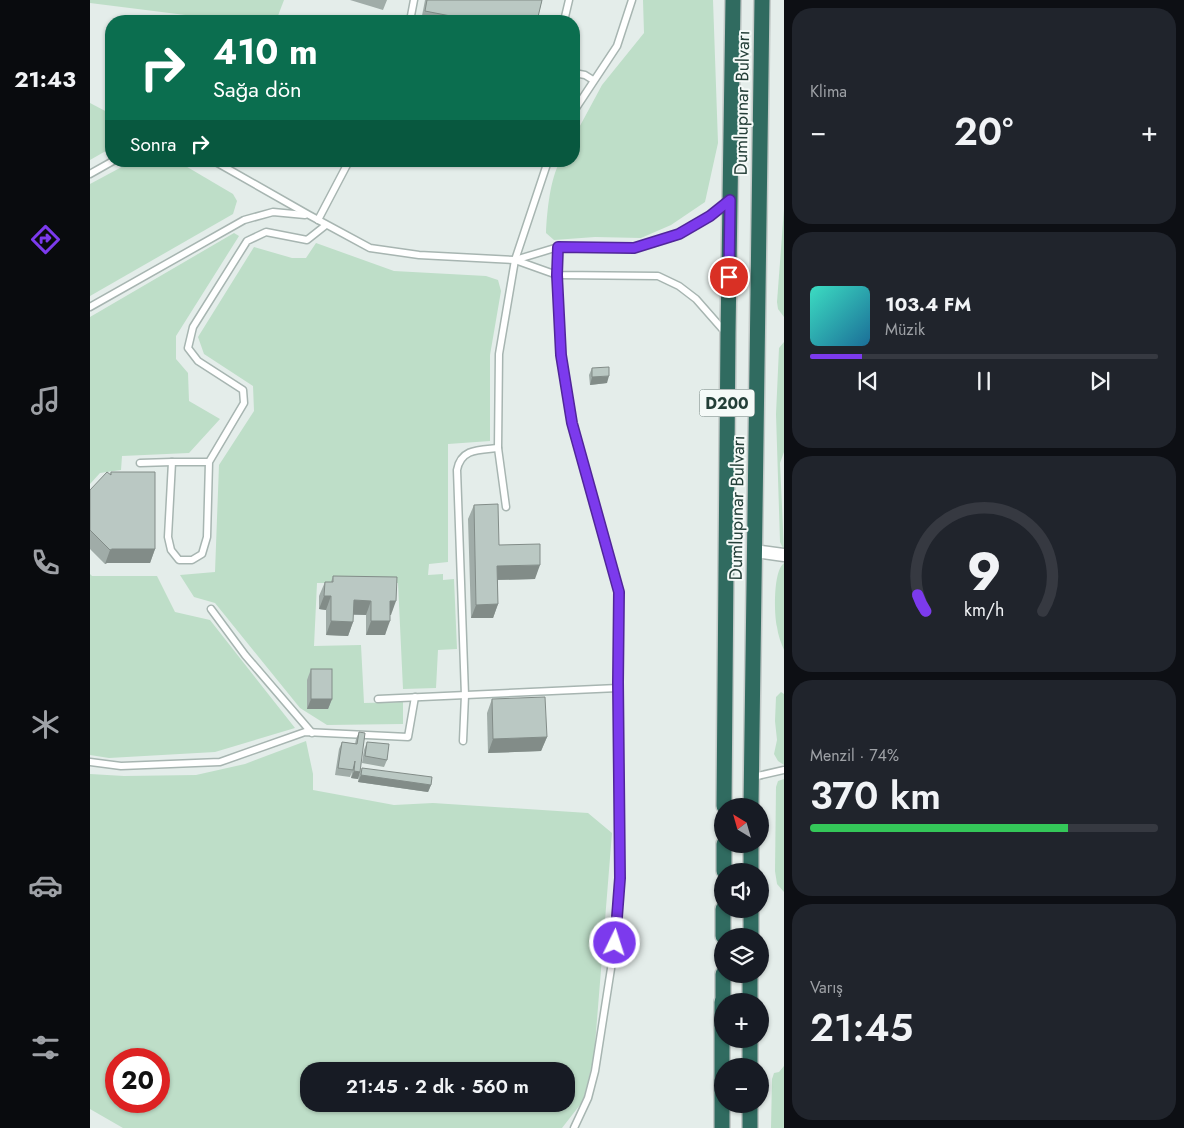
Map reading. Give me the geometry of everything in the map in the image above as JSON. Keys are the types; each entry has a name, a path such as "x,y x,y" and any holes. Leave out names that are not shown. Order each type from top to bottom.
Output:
{"highway":[{"name":"Dumlupınar Bulvarı","path":"724,798 733,0"},
{"name":"Dumlupınar Bulvarı","path":"751,798 762,0"},
{"path":"722,1048 722,1128"},
{"path":"750,1113 750,1128"}],"street":[{"path":"755,551 784,555"}],"lane":[{"path":"411,15 414,0"},
{"path":"565,15 569,0"},
{"path":"580,101 617,46 632,0"},
{"path":"580,74 594,80"},
{"path":"90,174 105,166"},
{"path":"224,167 309,216 370,248 419,255 515,260 557,275 658,276 679,286 696,299 728,334"},
{"path":"318,220 345,167"},
{"path":"506,507 498,448 499,354 515,260 546,167"},
{"path":"515,260 558,247 634,248 679,234 710,216 730,200"},
{"path":"90,307 244,220 273,212 309,216"},
{"path":"172,462 168,537 171,550 179,560 192,560 202,554 207,537 210,462 244,403 243,390 198,361 188,348 193,327 247,242 266,232 307,240 326,225"},
{"path":"558,247 557,275 561,355 572,423 619,592 620,878 615,943 595,1071 588,1098 574,1128"},
{"path":"463,741 465,695 458,461 469,452 498,448"},
{"path":"140,463 210,462"},
{"path":"211,609 245,655 312,732"},
{"path":"378,699 618,688"},
{"path":"90,762 121,766 220,762 305,732 408,737 415,697"},
{"path":"752,777 784,770"}],"green space":[{"path":"90,0 284,0 278,15 185,15 90,3"},
{"path":"643,0 713,0 718,143 705,202 671,225 641,238 595,237 554,240 546,233 550,196 558,167 580,167 580,126 602,85 644,33"},
{"path":"90,103 105,111 105,151 90,160"},
{"path":"122,167 187,167 233,194 237,201 233,214 90,296 90,184"},
{"path":"784,209 784,317 778,309 777,302"},
{"path":"234,233 239,236 176,336 176,359 188,373 189,401 220,419 189,453 122,456 121,470 100,473 90,484 90,317"},
{"path":"316,243 394,271 486,276 498,280 501,291 490,355 490,441 448,444 448,562 429,564 428,575 443,574 443,580 454,579 457,649 438,650 436,688 403,689 398,583 317,583 314,646 361,645 364,703 403,702 403,724 327,725 300,708 215,603 194,597 180,575 215,572 219,465 254,411 253,386 204,354 198,337 254,247 292,258 306,258"},
{"path":"784,342 784,452 780,463 784,550 780,542 776,414 779,348"},
{"path":"784,563 784,650 777,630 775,603 776,583 780,568"},
{"path":"90,574 92,576 157,576 175,612 210,620 295,728 215,752 109,758 90,755"},
{"path":"781,692 784,694 784,765 778,761 774,754 777,740 775,721 776,697"},
{"path":"306,741 313,774 313,790 394,805 433,803 588,813 612,833 594,1057 583,1101 575,1111 575,1062 300,1062 300,1112 574,1112 562,1128 123,1128 90,1109 90,774 124,776 196,775 245,764"},
{"path":"784,779 784,892 777,884 775,871 776,787 778,781"},
{"path":"784,1066 784,1128 771,1128 772,1079 774,1073 779,1072"}],"building":[{"path":"427,0 542,0 538,15 445,15 425,11"},
{"path":"609,367 609,376 592,377 592,368"},
{"path":"107,472 111,475 111,472 155,472 155,549 110,550 90,530 90,490"},
{"path":"498,504 499,545 540,544 540,565 497,566 498,604 476,605 474,505"},
{"path":"333,576 397,577 396,601 390,601 390,621 371,621 371,601 354,600 353,622 331,621 331,596 324,596 325,582 333,582"},
{"path":"311,669 332,669 332,699 311,699"},
{"path":"545,697 547,737 493,739 492,699"},
{"path":"359,732 365,733 360,772 354,771 355,761 353,770 338,768 342,742 357,744"},
{"path":"367,742 389,744 387,760 365,756"},
{"path":"362,768 432,777 431,785 361,775"}],"route":[{"path":"615,943 620,878 619,592 572,423 561,355 557,275 558,247 634,248 679,234 710,216 730,200 729,277"}]}
